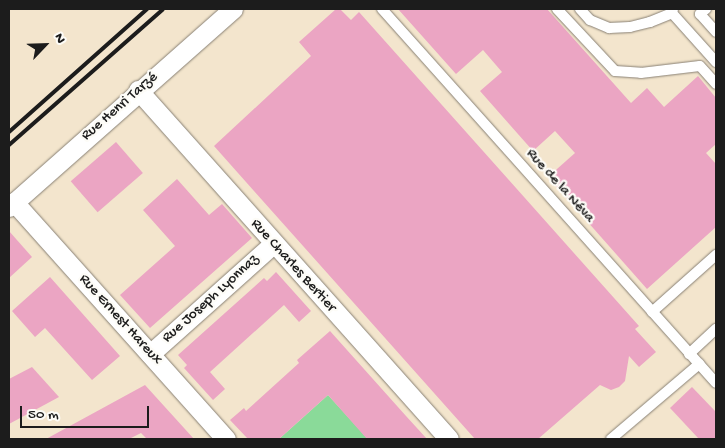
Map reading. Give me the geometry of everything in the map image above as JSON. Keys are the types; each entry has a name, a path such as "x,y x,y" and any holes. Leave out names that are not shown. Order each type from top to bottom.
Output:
{"street":[{"name":"Rue Henri Tarzé","path":"12,204 138,90 232,9"},
{"name":"Rue Charles Bertier","path":"138,90 273,244 449,439"},
{"name":"Rue Ernest Hareux","path":"12,204 226,439"},
{"name":"Rue Joseph Lyonnaz","path":"150,354 273,244"}],"lane":[{"name":"Rue de la Néva","path":"382,9 716,383"},
{"path":"557,9 615,71 641,73 700,66 716,84"},
{"path":"580,9 590,20 609,28 630,27 650,22 673,11 716,62"},
{"path":"703,11 716,32"},
{"path":"652,312 716,255"},
{"path":"689,354 716,329"},
{"path":"611,439 699,364"}],"green space":[{"path":"328,395 368,439 279,439"}],"building":[{"path":"336,9 340,9 351,20 359,12 639,326 635,329 656,352 639,367 629,356 625,381 619,387 611,390 600,385 538,439 475,439 214,146 311,56 299,42"},
{"path":"398,9 547,9 631,103 647,88 664,107 698,76 716,98 716,144 706,153 716,164 716,227 647,289 548,177 575,153 555,131 533,151 480,91 502,72 483,50 456,74"},
{"path":"116,142 143,173 98,212 71,181"},
{"path":"177,179 209,215 222,204 252,238 150,328 120,295 175,246 143,210"},
{"path":"9,231 32,257 9,278"},
{"path":"276,272 311,311 299,322 284,305 210,372 225,389 213,400 184,368 187,365 178,355 264,278 267,281"},
{"path":"50,277 120,356 92,380 45,328 35,337 12,311"},
{"path":"330,331 427,439 367,439 328,395 279,439 248,439 230,420 244,408 246,411 299,363 297,360"},
{"path":"32,367 59,397 9,424 9,379"},
{"path":"145,385 194,439 147,439 141,433 129,439 46,439"},
{"path":"692,387 716,412 716,439 699,439 670,408"}],"railway":[{"path":"9,132 147,9"},
{"path":"9,145 163,9"}]}
